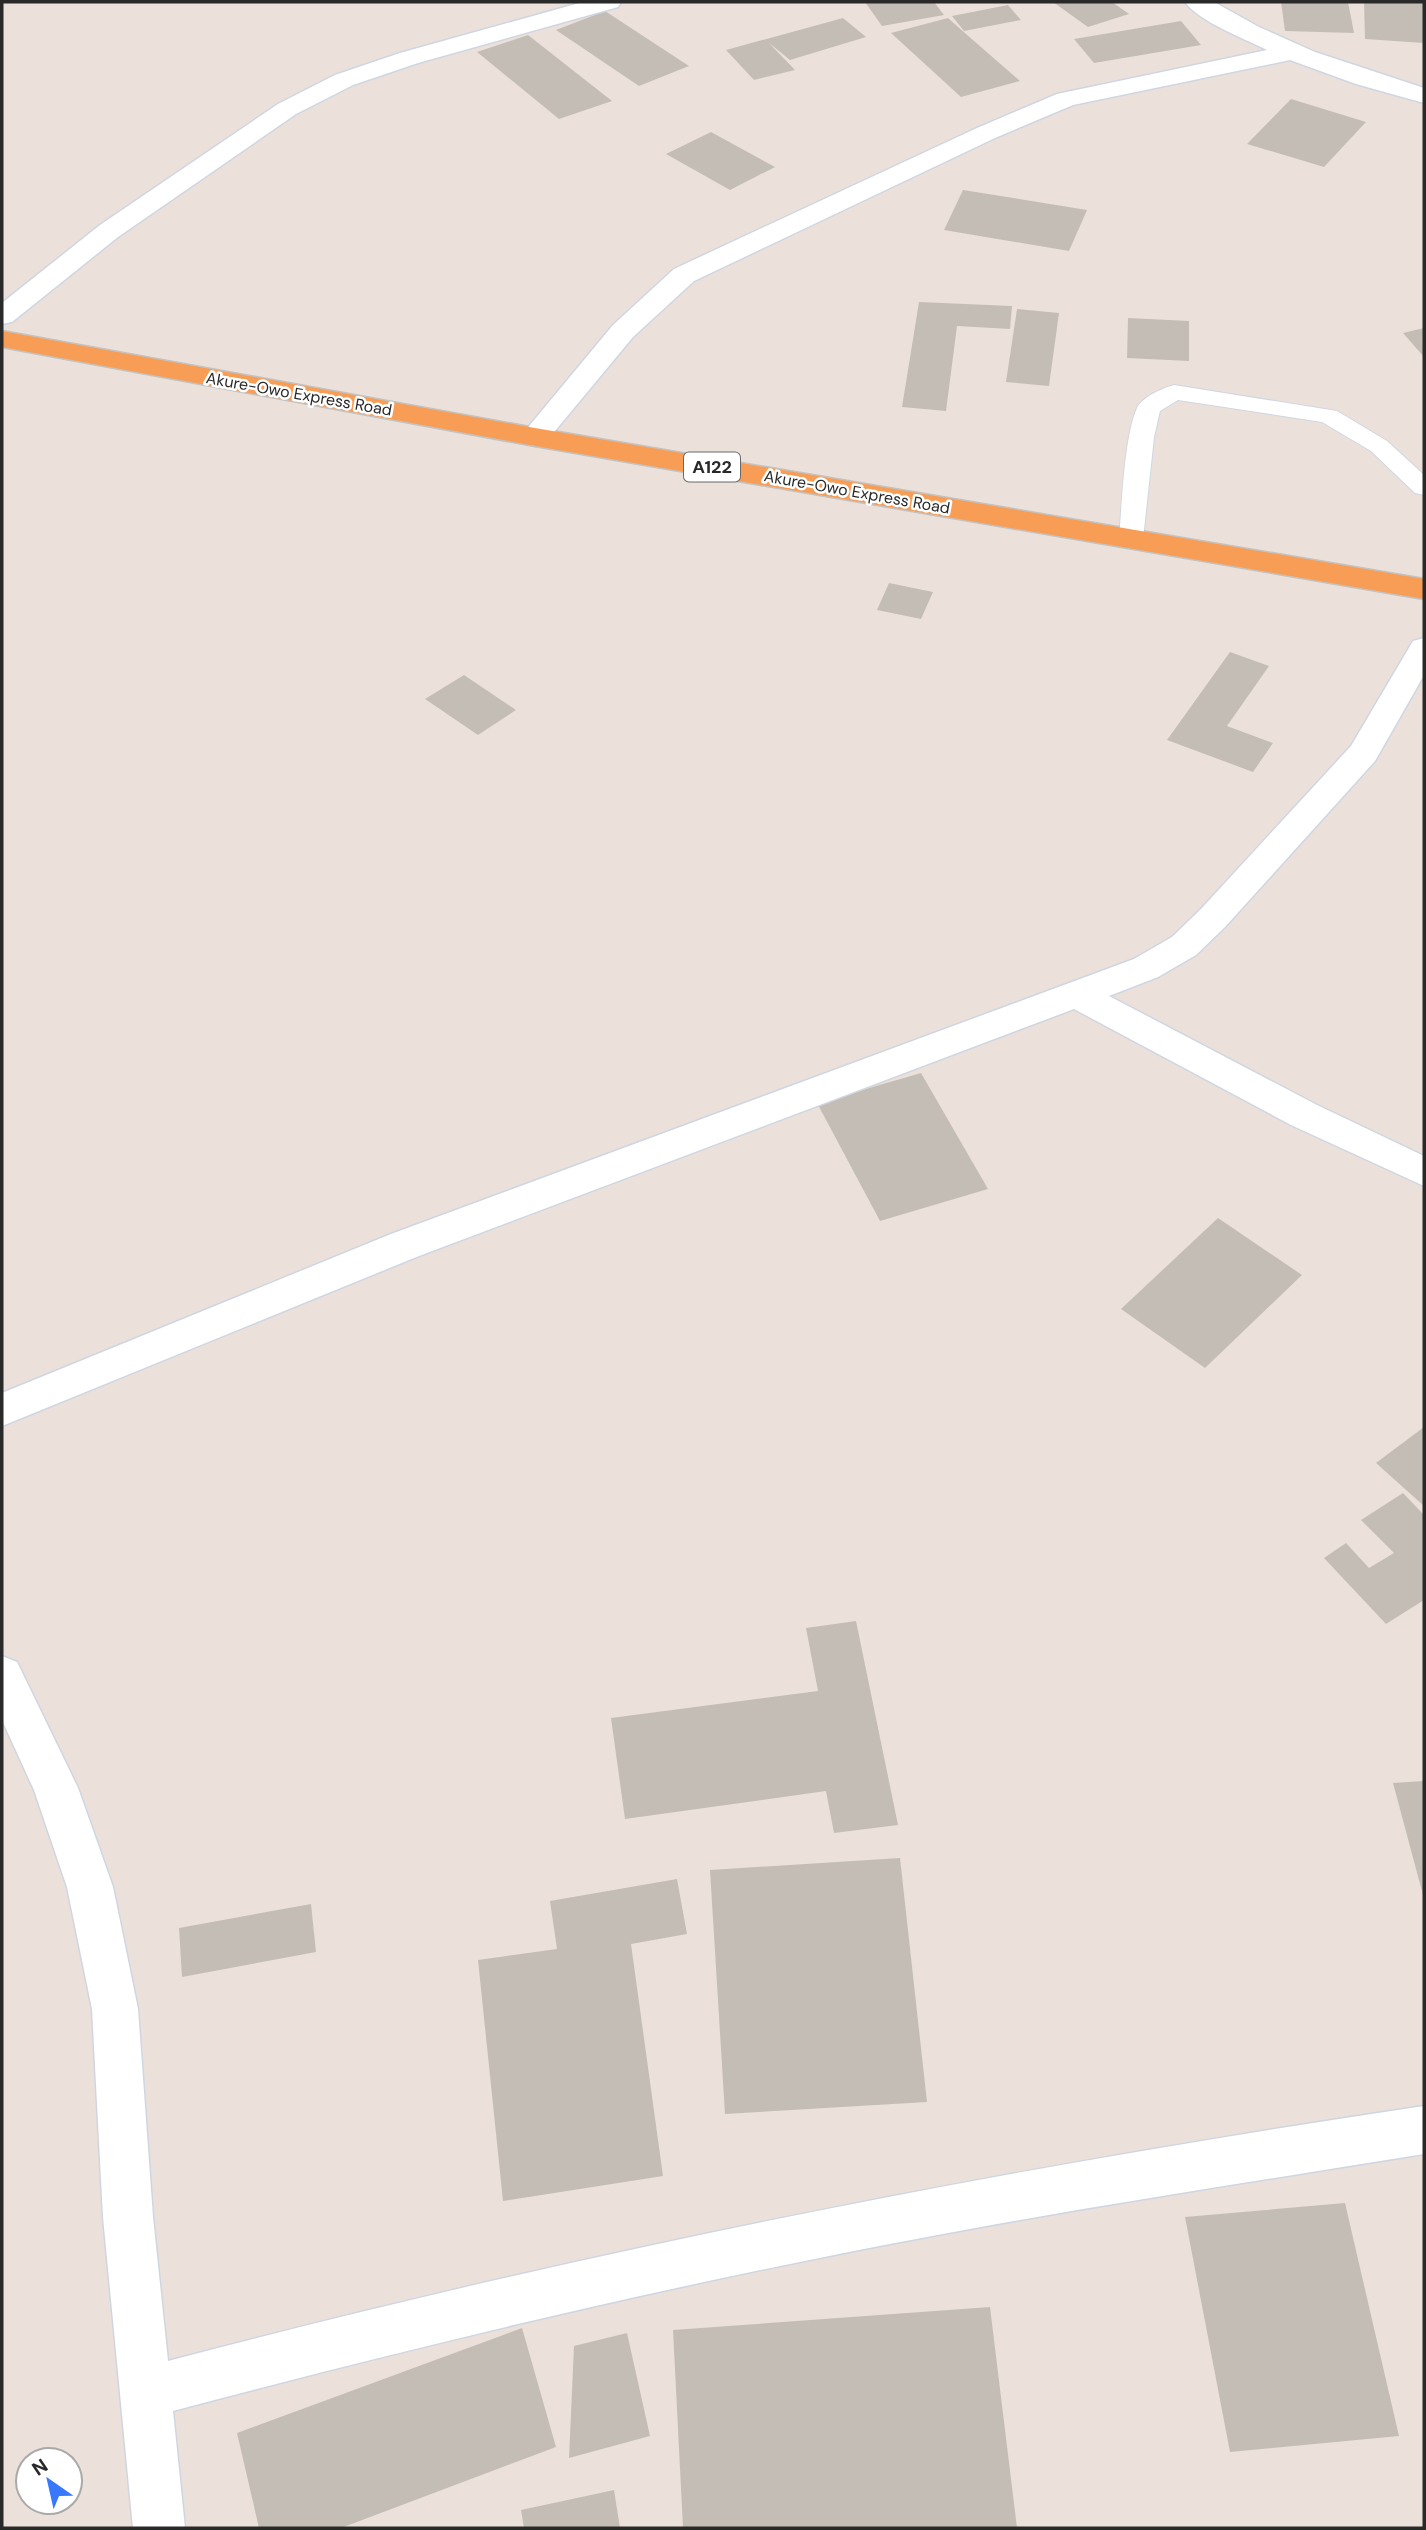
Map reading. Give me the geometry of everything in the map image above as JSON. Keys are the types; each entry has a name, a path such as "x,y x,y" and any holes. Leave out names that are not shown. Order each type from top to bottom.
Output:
{"highway":[{"name":"Akure-Owo Express Road","path":"2,339 535,437 1424,589"}],"street":[{"path":"2,316 109,231 287,109 344,80 409,58 609,2"},
{"path":"1197,2 1219,17 1292,52 1361,79 1424,96"},
{"path":"535,437 648,302 684,275 986,133 1066,99 1292,52"},
{"path":"2,1410 405,1245 1146,968 1184,946 1213,918 1363,753 1424,649"},
{"path":"1076,994 1304,1115 1424,1172"},
{"path":"2,1675 56,1788 85,1874 115,2009 128,2217 159,2528"},
{"path":"146,2393 338,2340 658,2266 1127,2175 1424,2130"}],"lane":[{"path":"1131,539 1142,437 1149,408 1174,392 1329,416 1379,446 1424,488"}],"building":[{"path":"865,2 934,2 944,15 882,26"},
{"path":"1053,2 1112,2 1129,14 1088,27"},
{"path":"1281,2 1348,2 1354,33 1285,31"},
{"path":"1364,2 1423,2 1424,43 1365,39"},
{"path":"1008,5 1021,20 964,31 952,16"},
{"path":"605,11 689,66 639,86 556,30"},
{"path":"843,18 866,37 790,60 769,43 795,70 754,80 726,50"},
{"path":"948,18 1020,81 961,97 891,33"},
{"path":"1181,21 1201,45 1094,63 1074,39"},
{"path":"528,35 612,101 559,119 477,52"},
{"path":"1291,99 1366,122 1324,167 1247,144"},
{"path":"711,132 775,167 730,190 666,154"},
{"path":"963,190 1087,210 1069,251 944,230"},
{"path":"919,302 1012,306 1010,329 957,326 946,411 902,407"},
{"path":"1017,309 1059,313 1049,386 1006,382"},
{"path":"1128,318 1189,321 1189,361 1127,358"},
{"path":"1424,328 1424,357 1403,333"},
{"path":"889,583 933,592 921,619 877,610"},
{"path":"1230,652 1269,666 1227,726 1273,743 1253,772 1167,740"},
{"path":"464,675 516,710 478,735 425,699"},
{"path":"921,1073 988,1189 880,1221 817,1103"},
{"path":"1218,1218 1302,1275 1205,1368 1121,1309"},
{"path":"1424,1427 1424,1506 1376,1463"},
{"path":"1403,1493 1424,1515 1424,1600 1386,1624 1324,1558 1346,1543 1369,1568 1394,1553 1361,1520"},
{"path":"856,1621 898,1825 834,1833 826,1791 625,1819 611,1718 818,1691 806,1628"},
{"path":"1424,1781 1424,1895 1423,1895 1393,1783"},
{"path":"900,1858 927,2102 725,2114 710,1870"},
{"path":"677,1879 687,1934 631,1944 663,2176 503,2201 478,1960 557,1949 550,1901"},
{"path":"311,1904 316,1952 182,1977 179,1928"},
{"path":"1345,2203 1399,2436 1230,2452 1185,2217"},
{"path":"990,2307 1017,2528 683,2528 673,2330"},
{"path":"522,2328 556,2447 341,2528 259,2528 237,2433"},
{"path":"627,2333 650,2436 569,2458 574,2346"},
{"path":"614,2490 620,2528 524,2528 521,2510"}]}
